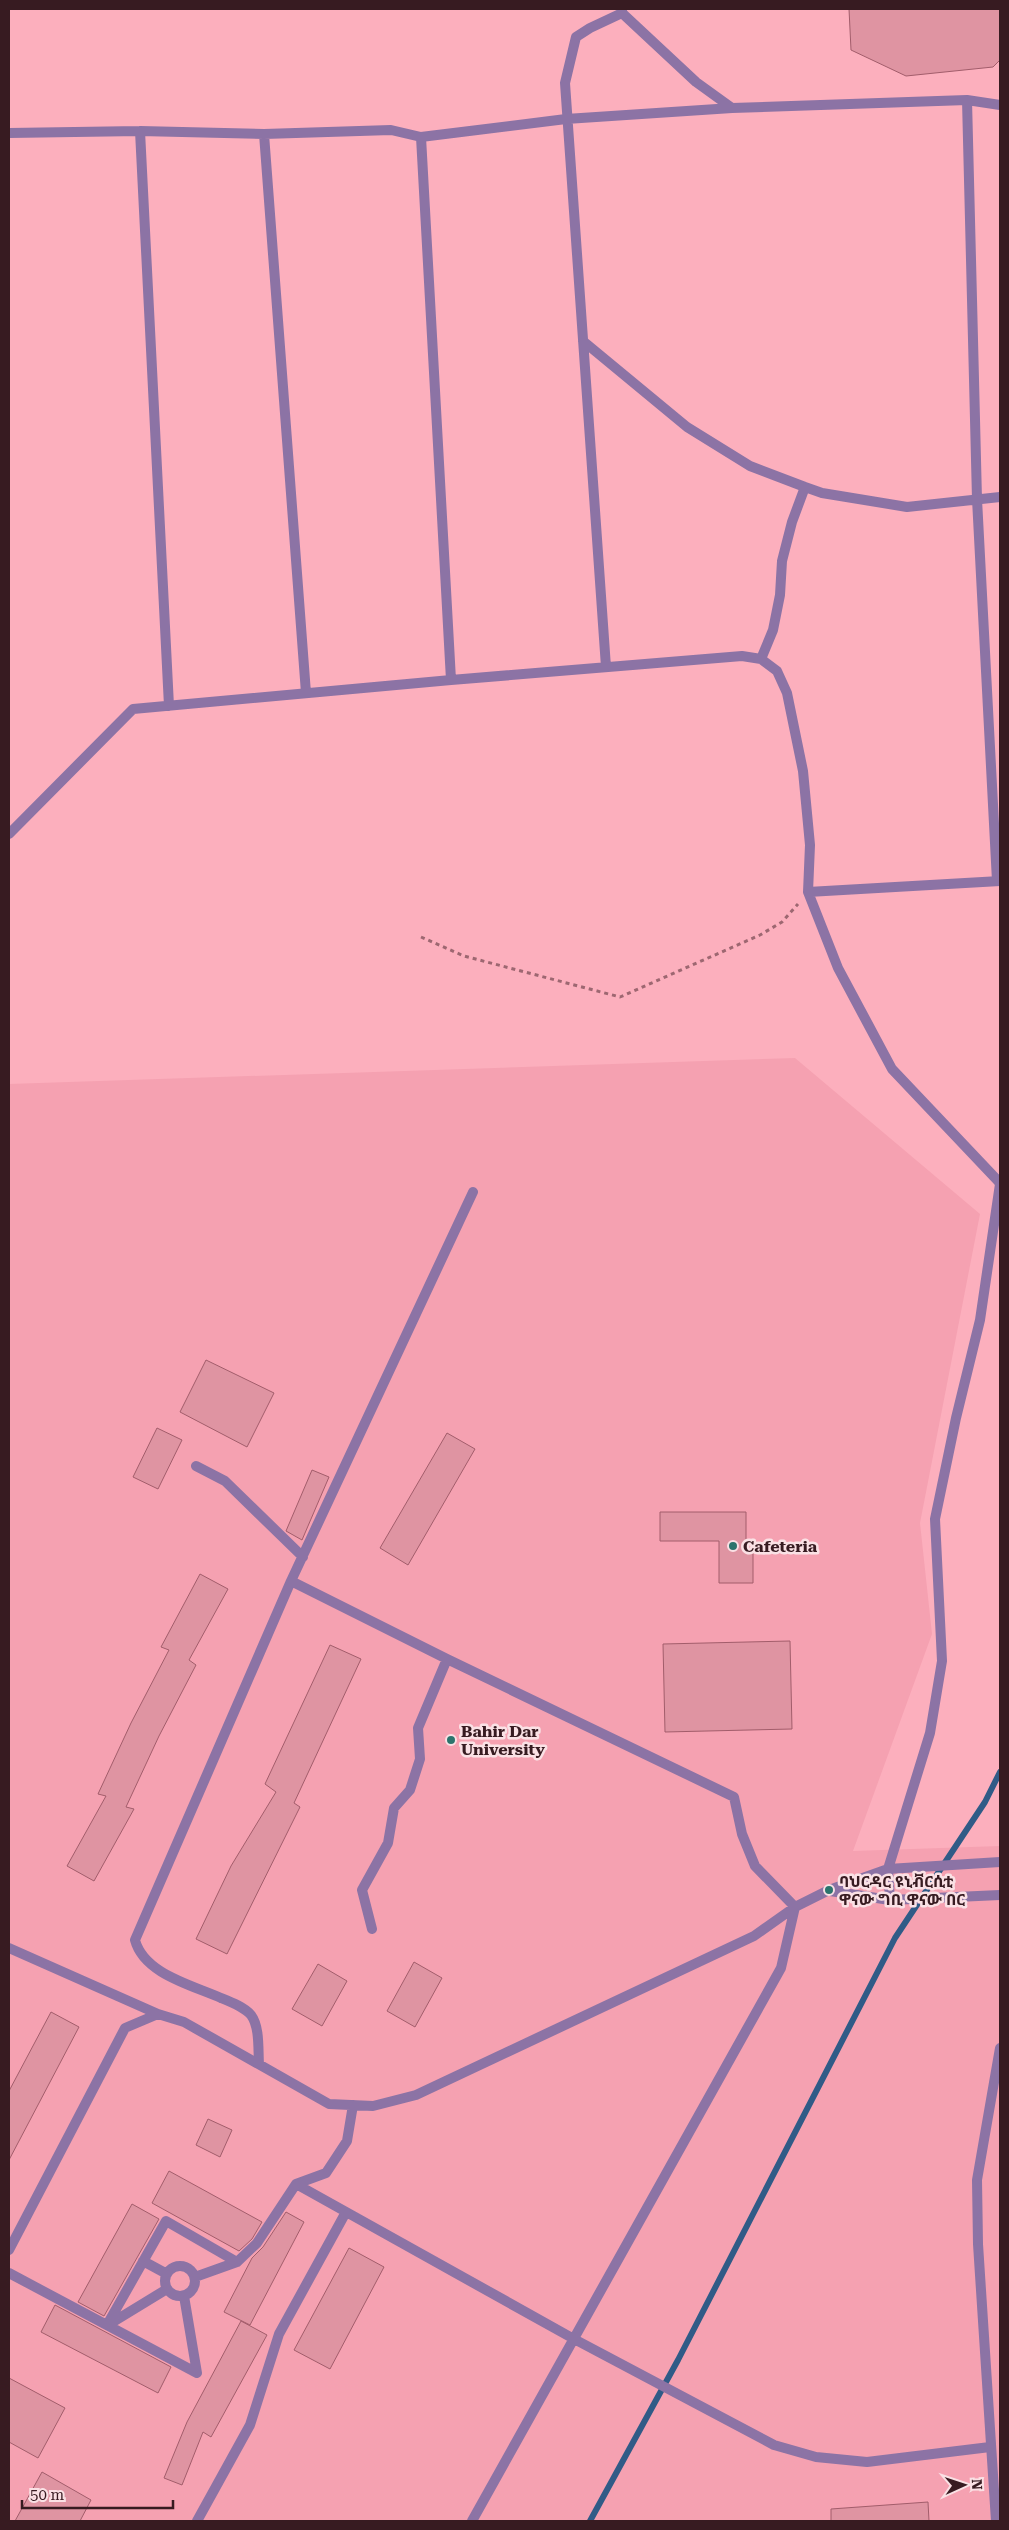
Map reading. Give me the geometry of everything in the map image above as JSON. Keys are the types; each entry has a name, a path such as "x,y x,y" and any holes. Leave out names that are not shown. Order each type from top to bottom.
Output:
{"street":[{"path":"606,666 566,119 565,83 576,37 622,11 689,75 732,108"},
{"path":"808,892 999,881 977,499 967,100"},
{"path":"9,133 140,131 264,134 391,130 421,137 566,119 732,108 967,100 1000,106"},
{"path":"140,131 168,706"},
{"path":"264,134 306,694"},
{"path":"421,137 451,680"},
{"path":"583,341 687,427 750,466 805,487 822,493 907,507 1000,497"},
{"path":"762,659 773,630 780,595 782,562 792,522 805,487"},
{"path":"9,834 133,710 606,666 742,656 762,659 776,671 787,693 801,761 810,845 808,892 838,968 892,1069 1000,1183 980,1320 934,1519 942,1660 930,1732 888,1869 890,1900"},
{"path":"259,2064 256,2033 251,2016 235,2004 162,1973 139,1954 135,1940 291,1581 474,1192"},
{"path":"196,1466 224,1481 303,1556"},
{"path":"291,1581 447,1659 734,1797 742,1834 755,1866 795,1907"},
{"path":"372,1929 362,1890 388,1844 394,1808 410,1790 420,1759 418,1728 447,1659"},
{"path":"9,1948 158,2014 184,2022 328,2104 373,2106 416,2095 754,1936 795,1907 829,1890 888,1869 996,1862"},
{"path":"829,1890 890,1900 1000,1895"},
{"path":"472,2521 782,1968 795,1907"},
{"path":"9,2250 125,2028 158,2014"},
{"path":"996,2521 996,2482 990,2447 978,2244 977,2180 1000,2048"},
{"path":"195,2277 237,2262 257,2244 296,2184 326,2173 347,2141 353,2105"},
{"path":"296,2184 574,2339 774,2445 816,2457 867,2462 990,2447"},
{"path":"197,2521 250,2425 279,2334 346,2212"},
{"path":"107,2325 166,2221 237,2262"},
{"path":"143,2261 167,2274"},
{"path":"184,2266 195,2277 194,2287 184,2296 174,2295 167,2289 167,2274 174,2267 184,2266"},
{"path":"9,2273 197,2372 184,2296"},
{"path":"107,2325 167,2289"}],"path":[{"path":"420,937 464,956 620,997 760,935 782,922 808,892"}],"shaded area":[{"name":"Bahir Dar University","path":"795,1058 980,1214 920,1523 932,1634 853,1851 1000,1846 1000,2521 9,2521 9,1084"}],"building":[{"path":"849,9 1000,9 1000,60 993,67 906,76 851,50"},
{"path":"206,1360 274,1393 247,1447 180,1412"},
{"path":"157,1428 182,1440 158,1489 133,1477"},
{"path":"447,1433 475,1449 408,1565 380,1548"},
{"path":"312,1470 329,1477 302,1540 286,1531"},
{"name":"Cafeteria","path":"660,1512 746,1512 746,1551 753,1551 753,1583 719,1583 719,1541 660,1541"},
{"path":"200,1574 228,1589 189,1660 196,1665 159,1736 126,1807 134,1809 94,1881 67,1866 106,1796 98,1794 131,1723 169,1650 161,1647"},
{"path":"790,1641 792,1729 665,1732 663,1644"},
{"path":"330,1645 361,1659 294,1803 300,1807 227,1954 196,1939 231,1866 276,1792 265,1784"},
{"path":"414,1962 442,1978 415,2027 387,2011"},
{"path":"318,1964 347,1981 322,2026 292,2009"},
{"path":"51,2012 79,2027 9,2160 9,2091"},
{"path":"208,2119 232,2130 220,2157 196,2145"},
{"path":"169,2171 262,2222 252,2239 239,2251 152,2203"},
{"path":"132,2204 159,2219 104,2316 78,2302"},
{"path":"286,2212 304,2222 250,2325 224,2312 252,2258 263,2247"},
{"path":"349,2248 384,2267 330,2369 294,2350"},
{"path":"55,2305 171,2367 158,2393 41,2332"},
{"path":"241,2321 267,2335 211,2437 203,2432 182,2485 164,2478 187,2422"},
{"path":"9,2378 65,2408 38,2458 9,2442"},
{"path":"42,2472 91,2500 80,2521 15,2521"},
{"path":"928,2502 929,2521 831,2521 831,2509"}],"waterway":[{"path":"590,2521 678,2360 895,1938 985,1802 1000,1772"}],"place":[{"name":"Cafeteria","path":"733,1546"},
{"name":"Bahir Dar University","path":"451,1740"},
{"name":"ባህርዳር ዩኒቭርሲቲ ዋናው ግቢ ዋናው በር","path":"829,1890"}]}
